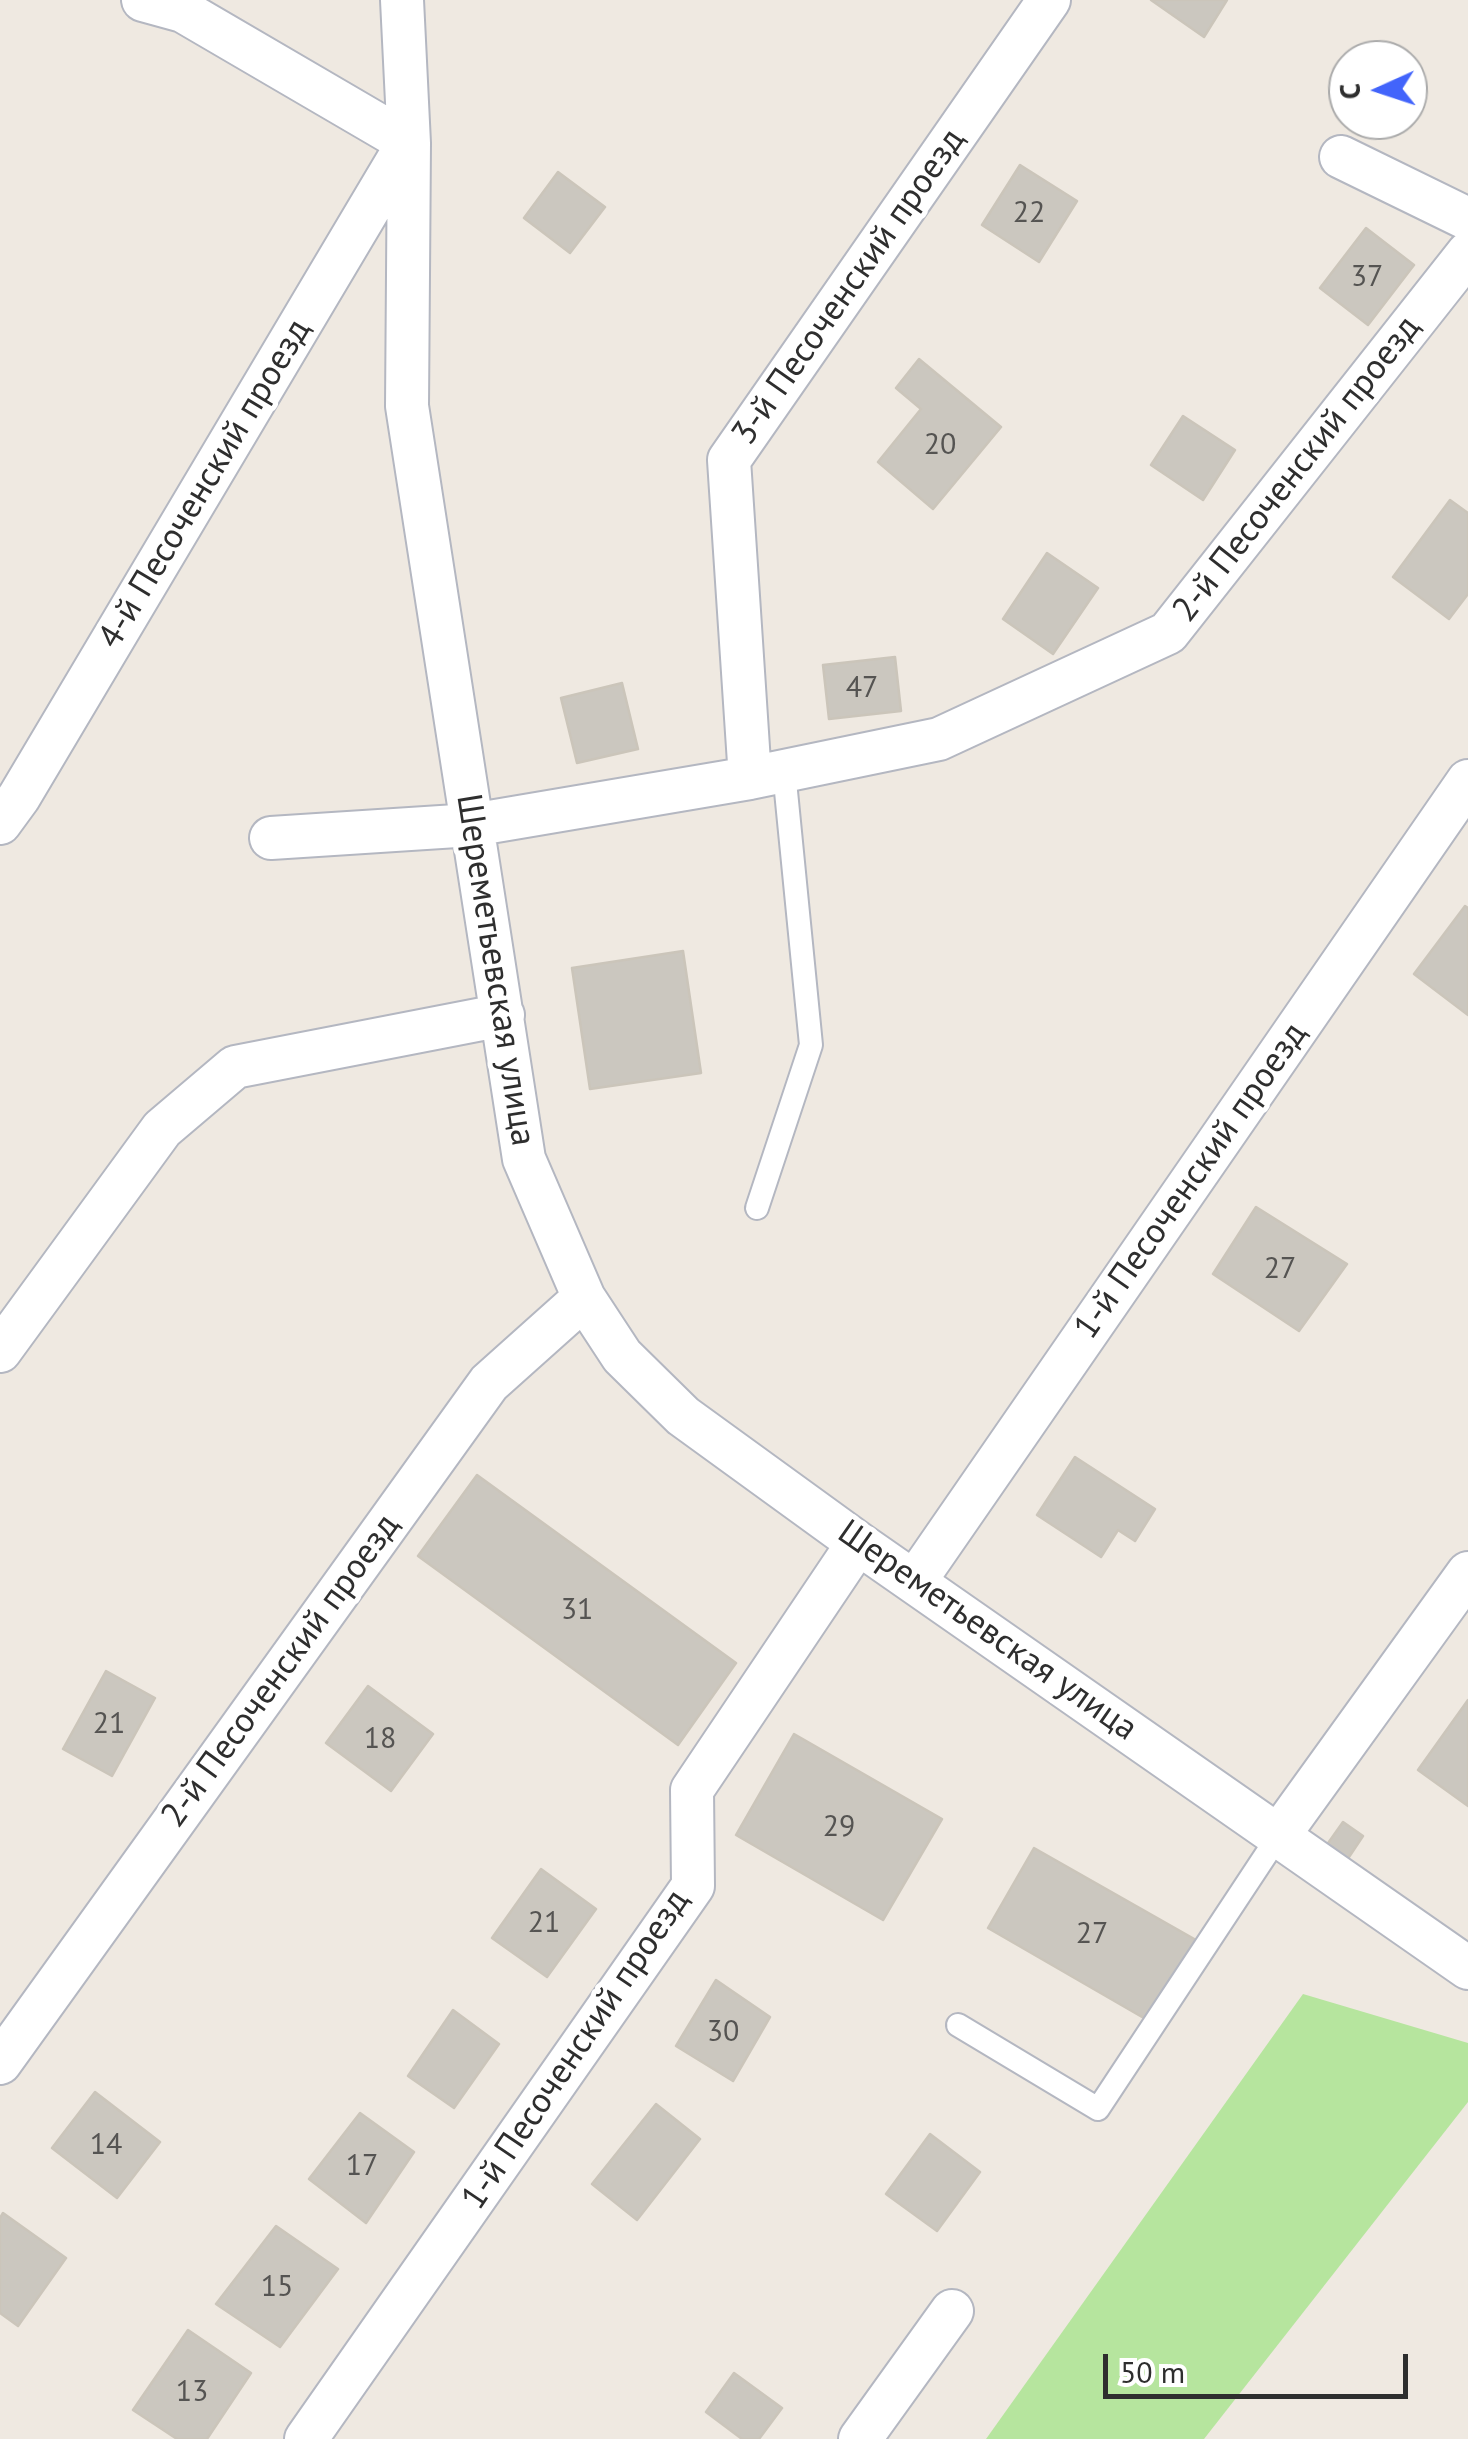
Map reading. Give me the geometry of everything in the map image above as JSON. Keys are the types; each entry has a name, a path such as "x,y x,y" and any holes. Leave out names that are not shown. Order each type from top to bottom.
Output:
{"street":[{"path":"143,0 182,10 409,143"},
{"name":"Шереметьевская улица","path":"402,0 409,143 407,406 524,1159 584,1298 622,1356 683,1416 858,1543 1468,1968"},
{"name":"3-й Песоченский проезд","path":"767,774 730,460 1037,3"},
{"name":"4-й Песоченский проезд","path":"0,823 19,798 409,143"},
{"path":"1341,157 1468,219"},
{"name":"2-й Песоченский проезд","path":"472,825 767,774 939,739 1168,633 1468,253"},
{"name":"1-й Песоченский проезд","path":"915,1581 1468,781"},
{"path":"271,838 472,825"},
{"path":"0,1351 162,1129 235,1066 503,1015"},
{"name":"2-й Песоченский проезд","path":"0,2063 488,1383 584,1298"},
{"name":"1-й Песоченский проезд","path":"306,2439 692,1886 692,1790 858,1543"},
{"path":"1278,1835 1468,1573"},
{"path":"860,2439 952,2310"}],"lane":[{"path":"757,1208 811,1045 767,774"},
{"path":"958,2026 1098,2109 1278,1835"}],"green space":[{"path":"1303,1994 1468,2043 1468,2102 1204,2439 986,2439"}],"building":[{"path":"1151,0 1227,0 1204,37"},
{"path":"1020,165 1077,201 1039,262 982,225"},
{"path":"558,172 605,207 570,253 524,218"},
{"path":"1366,228 1414,265 1368,325 1320,288"},
{"path":"919,359 1001,427 933,509 878,462 921,409 896,388"},
{"path":"1183,416 1235,450 1203,500 1151,465"},
{"path":"1450,500 1468,513 1468,594 1449,619 1393,577"},
{"path":"1047,553 1098,588 1053,654 1003,619"},
{"path":"895,657 901,711 829,719 823,665"},
{"path":"622,683 638,749 577,763 561,698"},
{"path":"1465,906 1468,908 1468,1015 1414,974"},
{"path":"683,951 701,1073 590,1089 572,968"},
{"path":"1256,1207 1347,1264 1299,1331 1213,1274"},
{"path":"1075,1457 1155,1509 1135,1541 1118,1530 1101,1557 1037,1515"},
{"path":"477,1475 736,1663 678,1745 418,1556"},
{"path":"106,1671 155,1698 112,1776 63,1749"},
{"path":"368,1686 433,1734 391,1791 326,1743"},
{"path":"1468,1700 1468,1806 1418,1770"},
{"path":"794,1734 942,1819 883,1920 736,1835"},
{"path":"1343,1822 1363,1836 1347,1860 1326,1846"},
{"path":"1034,1848 1196,1940 1149,2021 988,1928"},
{"path":"541,1869 596,1909 547,1977 492,1938"},
{"path":"716,1980 770,2017 733,2081 676,2046"},
{"path":"453,2010 499,2044 454,2108 408,2076"},
{"path":"95,2092 160,2142 117,2198 52,2148"},
{"path":"656,2104 700,2139 637,2220 592,2184"},
{"path":"360,2113 414,2152 366,2223 309,2179"},
{"path":"930,2134 980,2172 937,2231 886,2194"},
{"path":"3,2213 66,2258 18,2326 0,2313"},
{"path":"276,2226 338,2269 280,2347 216,2304"},
{"path":"188,2330 251,2373 207,2439 177,2439 133,2410"},
{"path":"734,2373 782,2408 759,2439 742,2439 706,2412"}]}
